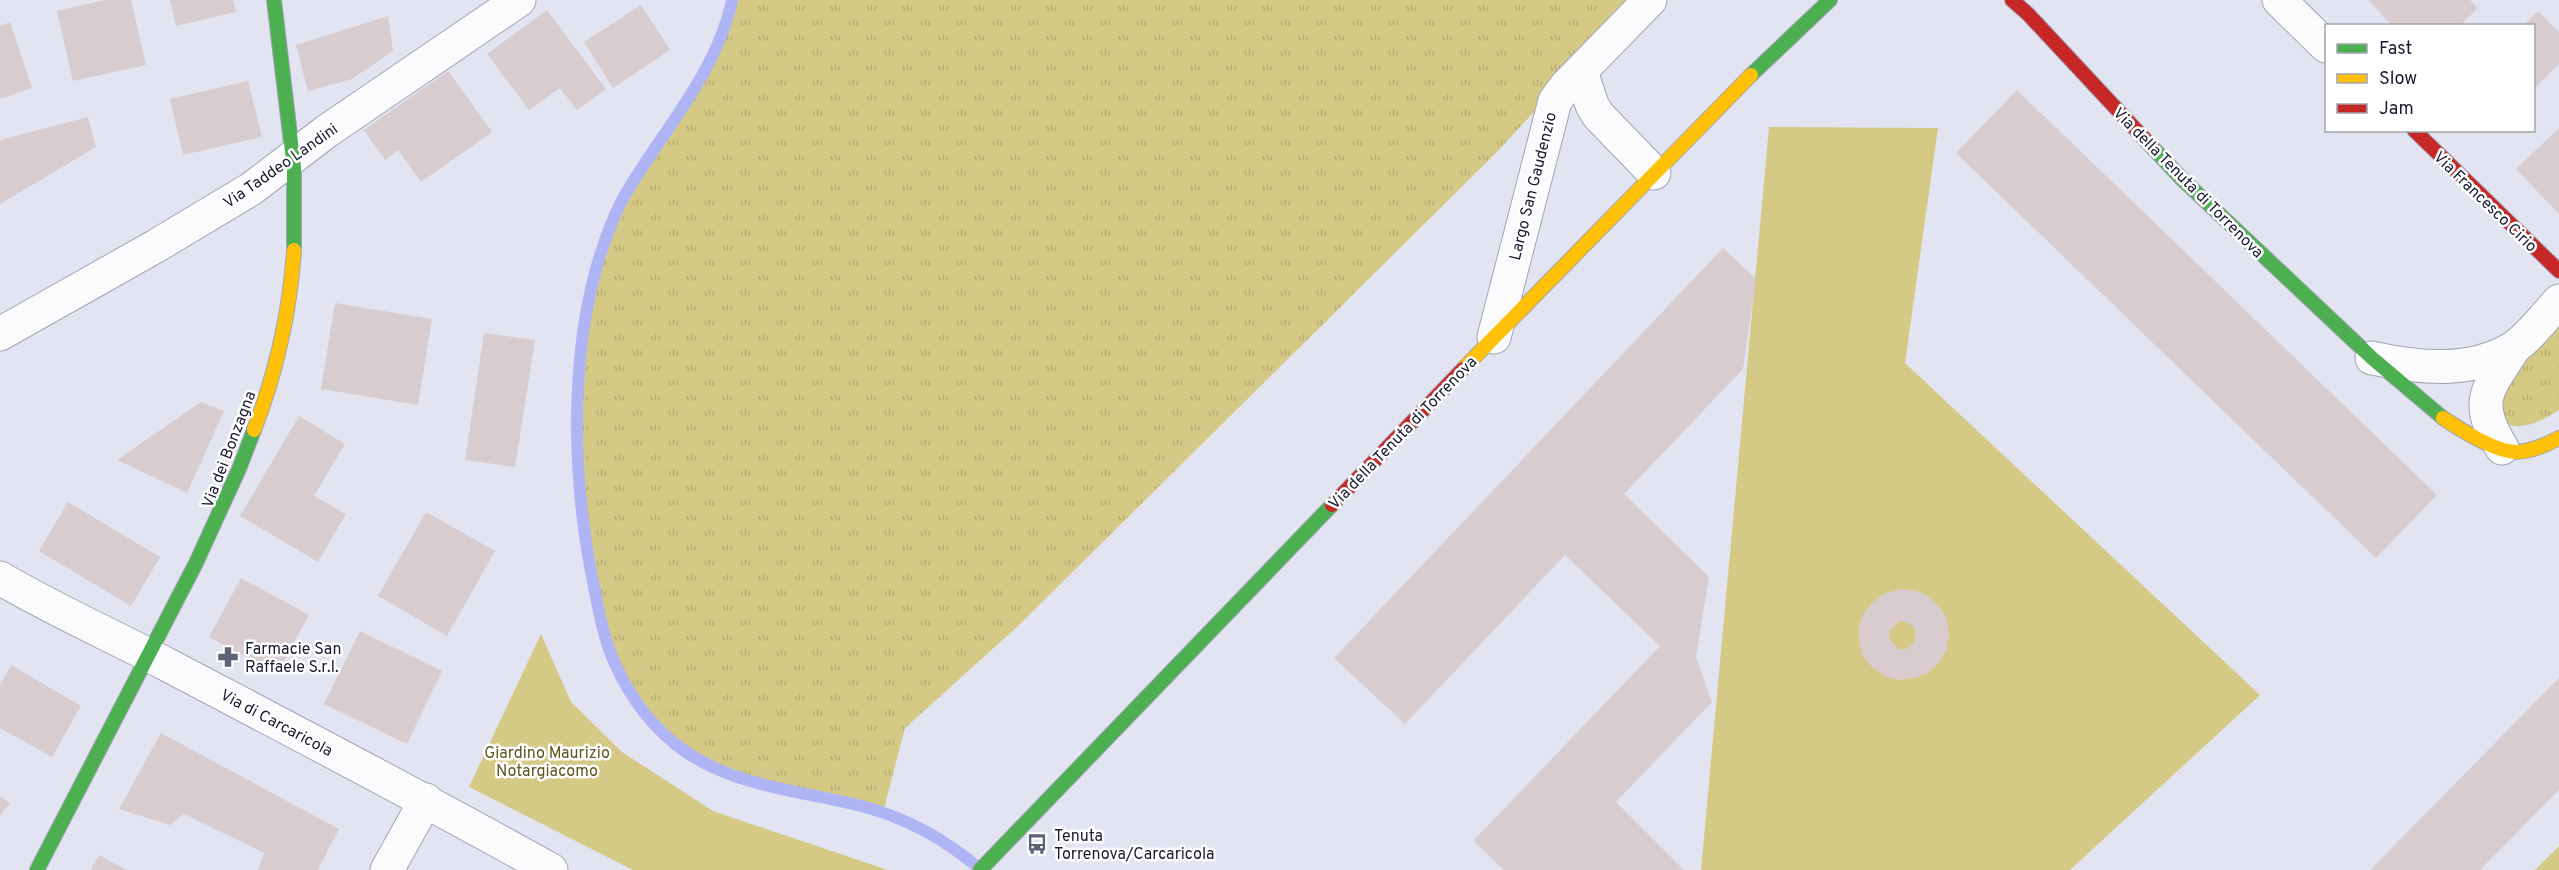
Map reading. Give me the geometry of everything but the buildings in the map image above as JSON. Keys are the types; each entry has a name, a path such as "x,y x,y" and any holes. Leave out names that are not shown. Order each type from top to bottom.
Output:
{"street":[{"name":"Via dei Bonzagna","path":"37,870 193,570 230,493 255,431 269,388 283,332 293,268 294,155 274,0"},
{"name":"Via Taddeo Landini","path":"0,334 234,200 294,155 519,0"},
{"name":"Largo San Gaudenzio","path":"1494,336 1552,109 1560,93 1650,0"},
{"name":"Via della Tenuta di Torrenova","path":"980,870 1494,336 1802,24 1830,0"},
{"name":"Via della Tenuta di Torrenova","path":"2012,0 2028,14 2182,179 2372,358 2458,428 2472,437 2514,452 2527,451 2559,438"},
{"path":"2279,0 2325,45"},
{"path":"1581,71 1592,105 1598,115 1654,173"},
{"name":"Via Francesco Cirio","path":"2416,132 2559,271"},
{"path":"2502,447 2487,422 2485,401 2491,384 2514,348 2559,302"},
{"path":"2372,358 2400,364 2439,367 2475,362 2514,348"},
{"name":"Via di Carcaricola","path":"0,578 33,598 148,654 426,800 551,870"},
{"path":"387,870 426,800"}],"green space":[{"path":"732,0 1638,0 1495,154 1019,625 905,728 883,812 740,779 700,761 678,745 649,717 632,696 619,673 602,625 594,587 580,494 577,447 577,399 588,305 599,260 618,207 632,182 678,115 711,59 720,40"},
{"path":"1769,127 1938,128 1905,363 2260,695 2070,870 1701,870"},
{"path":"2559,325 2559,410 2538,422 2523,426 2500,421 2501,384"},
{"name":"Giardino Maurizio Notargiacomo","path":"541,634 571,702 622,752 713,811 888,870 633,870 469,787"},
{"path":"2559,846 2559,870 2535,870"}],"waterway":[{"path":"732,0 719,40 700,79 632,182 619,207 599,258 588,303 581,350 577,447 586,542 605,636 615,664 644,713 686,752 728,774 750,781 865,807 897,818 940,840 980,869"}],"traffic: fast":[{"path":"274,0 294,168 294,250"},
{"path":"1751,75 1830,0"},
{"path":"2153,148 2182,179 2372,358 2443,418"},
{"path":"37,870 196,563 239,469 254,430"},
{"path":"980,870 1332,505"}],"traffic: slow":[{"path":"1463,369 1751,75"},
{"path":"254,430 281,342 294,250"},
{"path":"2443,418 2478,439 2507,451 2521,452 2543,446 2559,438"}],"traffic: jam":[{"path":"2012,0 2028,14 2153,148"},
{"path":"2416,132 2559,271"},
{"path":"1332,505 1463,369"}],"place":[{"name":"Farmacie San Raffaele S.r.l.","path":"228,657"},
{"name":"Tenuta Torrenova/Carcaricola","path":"1037,844"}]}
